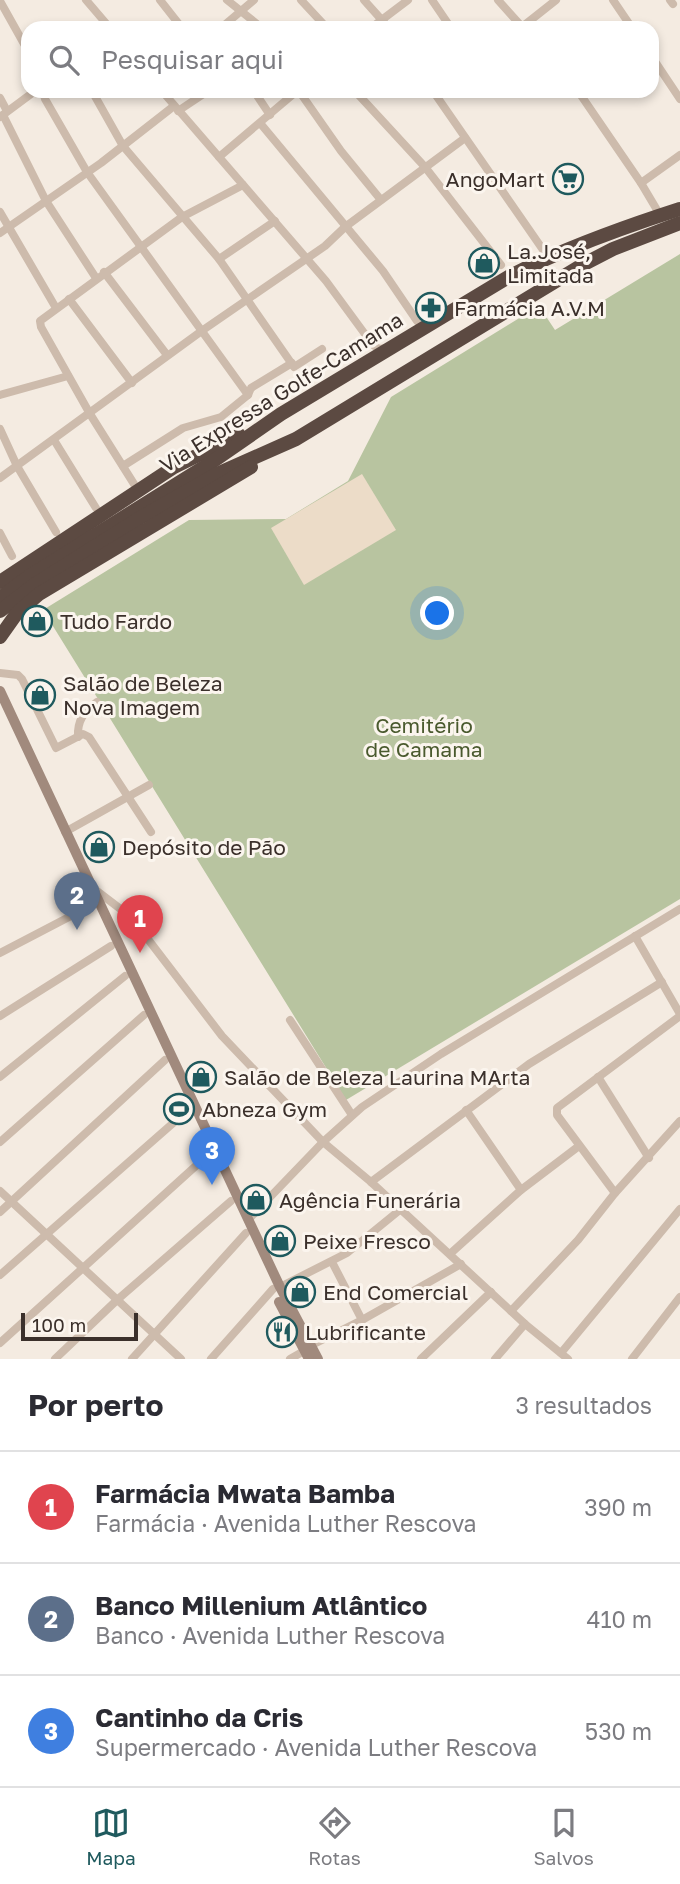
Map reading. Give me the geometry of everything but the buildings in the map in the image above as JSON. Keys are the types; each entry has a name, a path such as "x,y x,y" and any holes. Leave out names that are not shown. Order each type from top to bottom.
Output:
{"highway":[{"name":"Via Expressa Golfe-Camama","path":"31,581 378,350 548,257 603,234 680,209"},
{"name":"Via Expressa Golfe-Camama","path":"31,581 215,475 296,439 584,264 613,249 680,223"},
{"path":"0,582 174,467 281,414"},
{"path":"0,636 17,614 39,594 296,439"},
{"path":"0,636 0,612 31,581"},
{"path":"0,598 31,581"}],"main road":[{"path":"0,691 248,1220 276,1288"},
{"path":"0,709 246,1233 307,1352 318,1359"}],"street":[{"path":"86,0 104,21"},
{"path":"160,0 176,21"},
{"path":"227,0 253,21"},
{"path":"230,21 254,0"},
{"path":"301,0 320,21"},
{"path":"363,0 381,19 408,0"},
{"path":"432,0 446,21"},
{"path":"498,0 517,21"},
{"path":"530,21 556,0"},
{"path":"613,0 627,21"},
{"path":"0,1 21,38"},
{"path":"659,68 680,99"},
{"path":"0,98 3,114 46,201 96,278"},
{"path":"3,114 25,98"},
{"path":"45,98 87,172 248,395"},
{"path":"96,98 123,146 219,259 294,367 323,349"},
{"path":"168,98 326,281 378,350"},
{"path":"0,233 176,108 195,98"},
{"path":"259,98 270,115"},
{"path":"219,157 290,98"},
{"path":"303,98 381,200"},
{"path":"361,98 425,167 501,265"},
{"path":"438,98 548,257"},
{"path":"584,98 642,183 660,215"},
{"path":"260,123 383,271 417,321"},
{"path":"0,478 202,330 325,246 345,227 465,138"},
{"path":"642,183 680,155"},
{"path":"134,484 68,376 40,321 182,218 243,185"},
{"path":"0,212 55,308"},
{"path":"219,259 275,221"},
{"path":"104,272 167,355"},
{"path":"69,299 132,383"},
{"path":"123,466 183,428 228,413 248,395 251,388 292,363"},
{"path":"0,395 68,376"},
{"path":"0,429 17,466 56,532"},
{"path":"54,440 96,508"},
{"path":"0,533 12,556"},
{"path":"0,673 22,679 54,747 58,748 83,734 89,737 150,832"},
{"path":"78,737 77,727 82,717 88,708 97,702"},
{"path":"65,832 149,785"},
{"path":"91,887 131,917 222,1036 323,1142 564,1356 680,1209"},
{"path":"0,953 92,905"},
{"path":"248,1220 352,1115 441,1054 680,909"},
{"path":"615,1193 557,1115 556,1108 680,1015 635,936"},
{"path":"0,1016 111,946"},
{"path":"0,1077 125,976"},
{"path":"371,1182 529,1064 662,982"},
{"path":"0,1142 144,1015"},
{"path":"290,1020 352,1115"},
{"path":"0,1212 165,1059"},
{"path":"598,1077 649,1158"},
{"path":"0,1275 188,1110"},
{"path":"466,1110 521,1190"},
{"path":"511,1311 578,1240 615,1193 680,1121"},
{"path":"451,1253 521,1190 579,1146"},
{"path":"0,1343 209,1154"},
{"path":"0,1191 181,1359"},
{"path":"55,1359 117,1300 231,1201"},
{"path":"211,1359 276,1288 332,1262 363,1242 401,1209"},
{"path":"132,1359 246,1233"},
{"path":"332,1262 362,1320"},
{"path":"290,1359 307,1352 461,1264"},
{"path":"421,1359 491,1292"},
{"path":"632,1359 680,1297"},
{"path":"495,1359 525,1324"}],"green space":[{"name":"Cemitério de Camama","path":"680,254 680,899 346,1100 43,610 189,520 286,519 348,481 391,397 539,306 555,330"}],"shaded area":[{"path":"362,474 396,530 304,585 271,528"}],"place":[{"name":"AngoMart","path":"568,179"},
{"name":"La.José, Limitada","path":"484,263"},
{"name":"Farmácia A.V.M","path":"431,308"},
{"name":"Tudo Fardo","path":"37,621"},
{"name":"Salão de Beleza Nova Imagem","path":"40,695"},
{"name":"Depósito de Pão","path":"99,847"},
{"name":"Banco Millenium Atlântico","path":"77,930"},
{"name":"Farmácia Mwata Bamba","path":"140,953"},
{"name":"Salão de Beleza Laurina MArta","path":"201,1077"},
{"name":"Abneza Gym","path":"179,1109"},
{"name":"Cantinho da Cris","path":"212,1185"},
{"name":"Agência Funerária","path":"256,1200"},
{"name":"Peixe Fresco","path":"280,1241"},
{"name":"End Comercial","path":"300,1292"},
{"name":"Lubrificante","path":"282,1332"}]}
